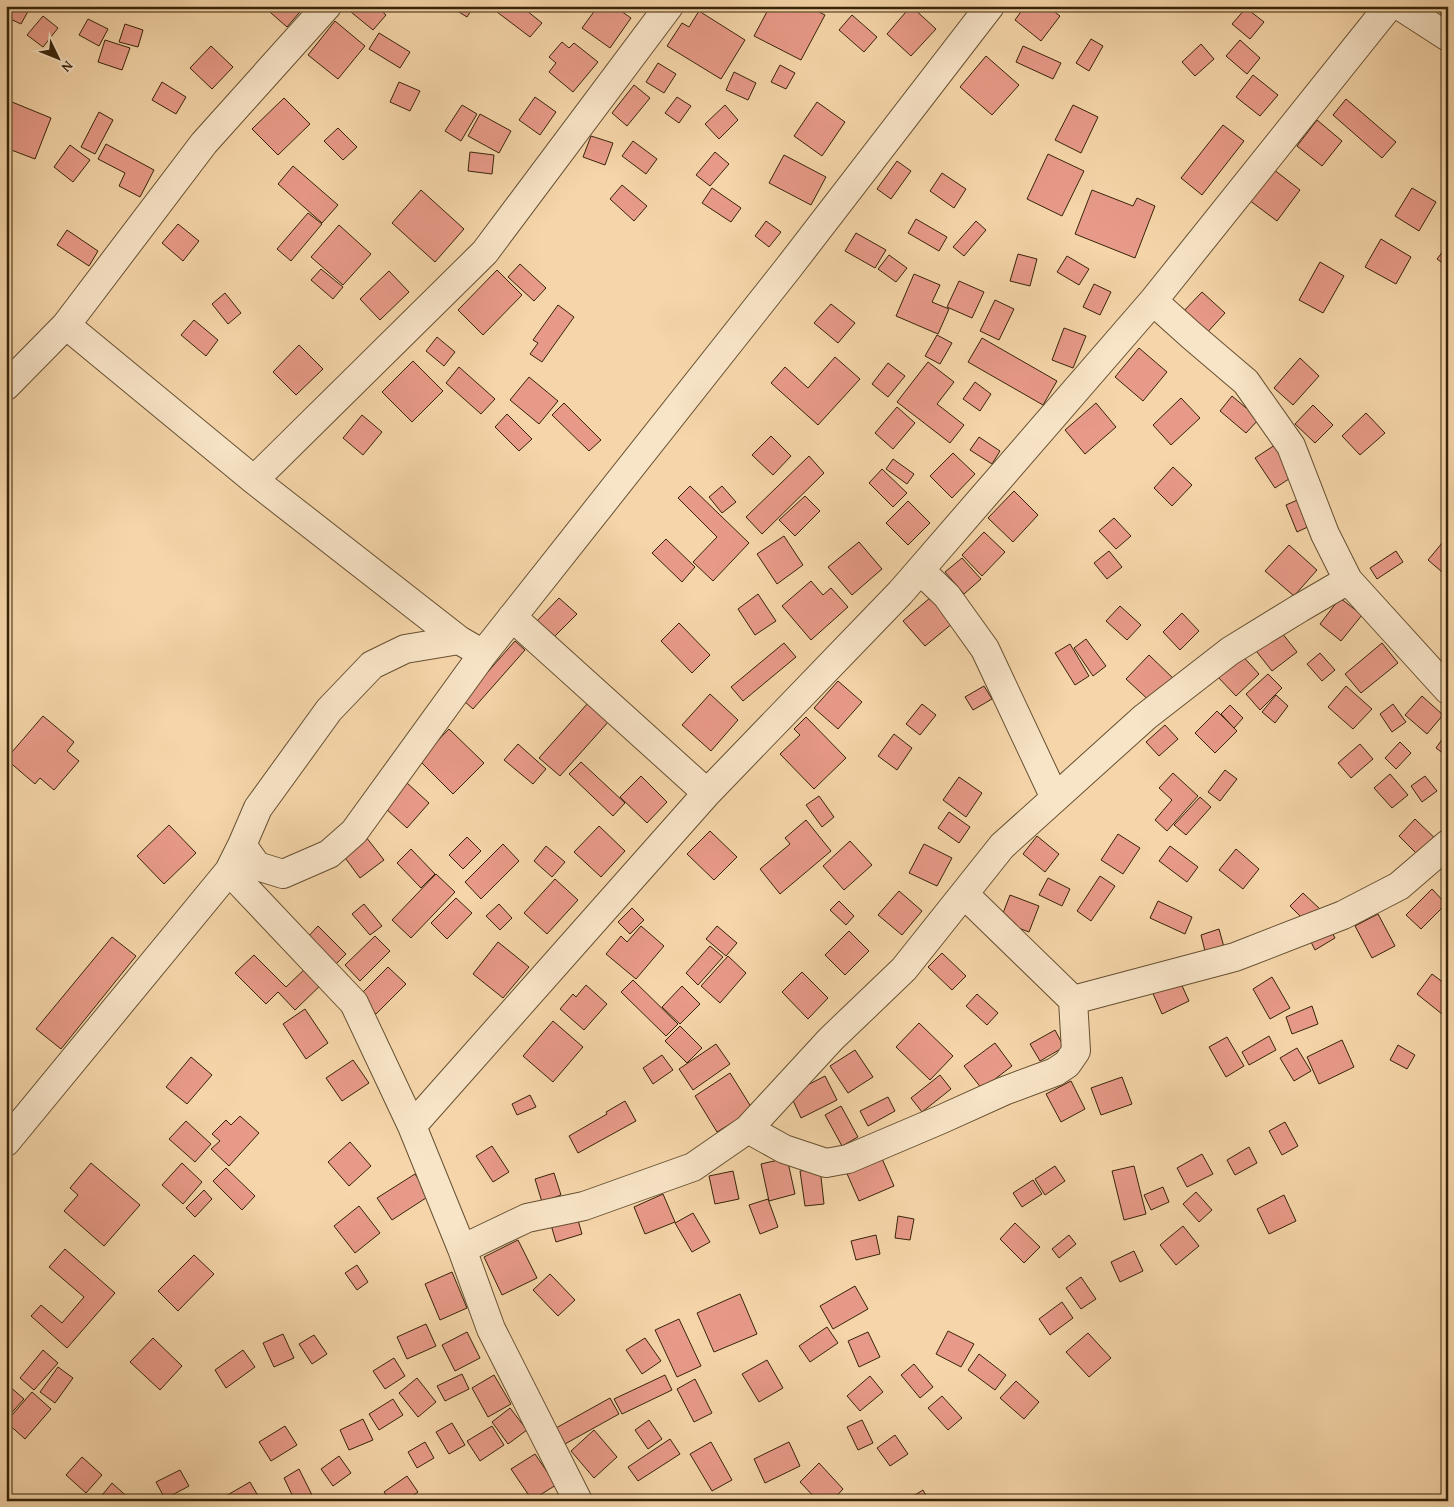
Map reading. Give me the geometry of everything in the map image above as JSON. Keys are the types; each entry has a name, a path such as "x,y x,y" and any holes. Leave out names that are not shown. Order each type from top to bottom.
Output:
{"street":[{"path":"6,386 66,325 204,143 327,6"},
{"path":"254,480 485,252 669,6"},
{"path":"242,845 257,866 283,874 329,854 354,832 483,654 789,267 990,6"},
{"path":"412,1126 707,794 900,593 1153,301 1389,6"},
{"path":"1400,6 1448,36"},
{"path":"1153,301 1246,382 1290,446 1325,534 1348,580 1448,690"},
{"path":"66,325 254,480 459,640 483,654"},
{"path":"920,570 947,596 986,649 1055,798"},
{"path":"462,1248 527,1218 584,1206 693,1167 748,1129 831,1039 904,969 1002,846 1144,716 1230,651 1348,580"},
{"path":"512,617 707,794"},
{"path":"6,1142 229,871 258,808 329,710 372,665 405,649 459,640"},
{"path":"1073,1000 1235,956 1343,914 1399,886 1448,844"},
{"path":"229,871 354,1003 412,1126 462,1248 491,1329 578,1501"},
{"path":"748,1129 784,1149 826,1162 848,1159 1004,1091 1055,1072 1067,1064 1076,1051 1073,1000 964,894"}],"building":[{"path":"6,6 31,6 21,24 6,17"},
{"path":"263,6 305,6 287,27"},
{"path":"355,6 376,6 386,15 373,30 351,12"},
{"path":"449,6 474,6 467,17"},
{"path":"502,6 521,6 542,23 530,37 497,12"},
{"path":"598,6 614,6 631,18 610,48 582,28"},
{"path":"770,6 807,6 825,15 801,60 754,36"},
{"path":"911,6 936,29 911,56 887,34"},
{"path":"1025,6 1047,6 1060,16 1041,41 1015,20"},
{"path":"1433,6 1448,6 1448,10 1443,15"},
{"path":"1246,8 1264,22 1250,39 1232,24"},
{"path":"699,11 745,40 721,79 667,46 682,23 689,27"},
{"path":"852,15 877,37 864,52 839,30"},
{"path":"43,16 58,28 43,47 27,35"},
{"path":"88,19 108,29 99,46 79,35"},
{"path":"335,21 365,46 338,79 308,55"},
{"path":"125,24 143,30 138,47 119,42"},
{"path":"379,33 410,52 400,68 369,49"},
{"path":"1091,39 1103,46 1089,71 1076,63"},
{"path":"105,40 130,48 122,70 98,62"},
{"path":"1240,40 1260,58 1247,74 1226,56"},
{"path":"562,42 569,48 574,43 598,62 573,92 549,72 556,63 549,57"},
{"path":"1201,44 1214,59 1195,76 1182,62"},
{"path":"211,46 233,67 212,89 190,68"},
{"path":"1023,46 1061,63 1053,79 1016,62"},
{"path":"986,56 1019,85 992,115 960,87"},
{"path":"658,63 676,74 664,93 646,82"},
{"path":"780,65 795,73 786,89 771,82"},
{"path":"734,72 756,83 748,100 726,90"},
{"path":"1253,75 1278,95 1260,116 1236,97"},
{"path":"162,82 186,97 176,114 152,100"},
{"path":"399,82 420,91 410,111 390,102"},
{"path":"634,85 650,98 627,126 612,113"},
{"path":"535,97 556,112 540,135 519,120"},
{"path":"677,97 691,106 679,123 665,113"},
{"path":"284,98 310,124 278,155 252,129"},
{"path":"1346,99 1396,142 1382,158 1333,115"},
{"path":"12,102 51,118 35,159 6,148 6,116"},
{"path":"817,102 845,122 822,156 794,136"},
{"path":"462,105 477,114 461,141 445,131"},
{"path":"725,105 738,120 719,139 705,124"},
{"path":"1073,105 1098,117 1081,153 1055,140"},
{"path":"99,112 113,120 95,154 81,147"},
{"path":"480,114 511,131 499,153 468,136"},
{"path":"1317,120 1342,141 1322,166 1297,146"},
{"path":"1223,125 1244,141 1202,195 1181,178"},
{"path":"338,128 357,147 343,160 324,141"},
{"path":"591,136 613,143 605,165 583,157"},
{"path":"633,141 657,159 646,174 622,156"},
{"path":"106,144 154,170 140,197 119,186 125,173 98,159"},
{"path":"70,145 90,160 73,182 54,167"},
{"path":"470,152 494,155 492,174 468,171"},
{"path":"715,152 729,164 710,186 696,175"},
{"path":"1048,154 1084,171 1062,216 1027,199"},
{"path":"784,155 826,177 811,205 769,183"},
{"path":"897,161 911,171 891,199 877,189"},
{"path":"293,166 338,205 322,223 278,184"},
{"path":"1273,169 1300,190 1277,221 1249,200"},
{"path":"942,173 966,189 954,208 930,191"},
{"path":"622,185 647,206 634,221 610,199"},
{"path":"712,188 741,208 731,222 702,203"},
{"path":"1412,188 1436,202 1419,231 1395,216"},
{"path":"421,190 464,229 435,262 392,223"},
{"path":"1092,190 1133,206 1137,198 1155,206 1135,258 1075,234"},
{"path":"308,213 322,224 291,261 277,249"},
{"path":"916,219 947,237 939,251 908,233"},
{"path":"766,221 781,232 769,247 755,236"},
{"path":"976,221 986,230 964,256 953,247"},
{"path":"178,224 199,241 183,261 162,243"},
{"path":"339,225 371,254 343,285 311,257"},
{"path":"67,230 98,251 89,266 57,245"},
{"path":"856,233 886,250 875,268 845,251"},
{"path":"1381,239 1411,257 1396,284 1365,267"},
{"path":"1448,245 1448,267 1437,259"},
{"path":"1018,254 1037,259 1030,286 1010,281"},
{"path":"889,255 907,268 896,282 878,269"},
{"path":"1067,256 1089,269 1079,285 1057,272"},
{"path":"1320,262 1344,276 1323,313 1299,300"},
{"path":"520,264 546,288 534,301 508,277"},
{"path":"321,269 343,287 333,299 311,280"},
{"path":"497,270 522,295 483,335 458,310"},
{"path":"389,271 409,292 380,320 360,299"},
{"path":"914,274 940,285 932,302 949,309 938,334 896,316"},
{"path":"959,281 984,292 972,318 947,307"},
{"path":"1094,284 1111,292 1100,315 1083,307"},
{"path":"1202,292 1225,313 1204,336 1180,315"},
{"path":"225,293 241,313 228,324 212,304"},
{"path":"995,300 1014,309 999,340 980,331"},
{"path":"831,304 855,323 838,343 814,323"},
{"path":"558,305 574,317 542,362 530,354 538,343 533,340"},
{"path":"194,320 218,340 206,356 181,335"},
{"path":"1064,328 1086,336 1073,368 1052,360"},
{"path":"937,335 952,343 940,364 925,356"},
{"path":"437,337 455,352 444,366 426,351"},
{"path":"982,338 1057,381 1043,405 968,362"},
{"path":"299,345 323,369 296,395 273,372"},
{"path":"1139,348 1167,372 1143,401 1115,377"},
{"path":"835,357 860,379 818,425 771,383 785,367 808,388"},
{"path":"1300,358 1319,376 1293,405 1274,388"},
{"path":"413,361 443,391 412,422 382,392"},
{"path":"928,362 954,382 937,404 964,425 950,443 897,402"},
{"path":"888,363 905,376 888,397 872,384"},
{"path":"459,367 495,399 481,414 446,383"},
{"path":"529,377 558,401 539,424 510,400"},
{"path":"975,382 991,394 980,411 963,399"},
{"path":"1232,396 1259,419 1246,433 1220,411"},
{"path":"1181,398 1200,418 1171,445 1153,425"},
{"path":"564,403 601,440 589,451 552,415"},
{"path":"1096,403 1116,427 1085,454 1065,430"},
{"path":"1313,405 1333,425 1315,443 1295,424"},
{"path":"897,407 915,423 893,449 875,433"},
{"path":"1366,413 1385,433 1360,455 1342,436"},
{"path":"507,414 532,439 519,451 495,427"},
{"path":"362,415 382,432 363,455 343,438"},
{"path":"771,436 791,456 773,475 752,455"},
{"path":"979,437 1000,451 992,464 970,450"},
{"path":"1275,445 1295,475 1275,488 1255,458"},
{"path":"953,453 975,474 952,498 930,476"},
{"path":"809,456 824,473 762,534 746,517"},
{"path":"893,459 914,474 907,484 886,469"},
{"path":"1173,467 1192,485 1172,506 1154,488"},
{"path":"882,469 907,493 893,507 869,483"},
{"path":"690,486 749,543 713,581 693,562 717,537 678,498"},
{"path":"722,486 736,502 722,513 709,497"},
{"path":"1014,491 1038,515 1013,542 988,518"},
{"path":"805,496 820,511 795,536 779,520"},
{"path":"1302,498 1314,524 1297,532 1286,505"},
{"path":"908,501 930,523 908,545 886,523"},
{"path":"1114,518 1131,536 1116,549 1099,531"},
{"path":"984,532 1005,552 982,576 962,555"},
{"path":"784,536 803,565 777,584 757,554"},
{"path":"666,539 695,567 682,582 652,553"},
{"path":"859,542 882,569 852,595 828,567"},
{"path":"1443,542 1448,546 1448,577 1428,560"},
{"path":"1289,545 1317,570 1294,596 1265,571"},
{"path":"1109,551 1122,567 1107,579 1094,563"},
{"path":"1396,551 1403,562 1377,579 1370,568"},
{"path":"962,558 981,579 964,594 945,572"},
{"path":"811,581 823,595 831,588 848,607 811,640 782,606"},
{"path":"758,594 776,621 755,635 738,609"},
{"path":"931,597 953,623 925,646 903,621"},
{"path":"559,598 577,614 553,638 536,622"},
{"path":"1340,598 1362,615 1341,641 1320,624"},
{"path":"1120,606 1141,625 1127,640 1106,621"},
{"path":"1182,613 1199,631 1180,650 1163,632"},
{"path":"679,623 710,655 692,673 661,641"},
{"path":"1278,628 1297,652 1272,671 1253,647"},
{"path":"1086,639 1106,666 1093,676 1074,648"},
{"path":"515,641 525,650 473,709 463,700"},
{"path":"784,643 796,657 743,701 731,687"},
{"path":"1382,643 1398,663 1361,693 1345,674"},
{"path":"1070,644 1089,676 1075,685 1055,653"},
{"path":"1239,652 1259,674 1236,696 1215,674"},
{"path":"1320,653 1335,670 1322,681 1307,664"},
{"path":"1149,655 1176,681 1154,705 1126,679"},
{"path":"1268,674 1282,688 1260,710 1246,694"},
{"path":"838,681 862,702 838,729 814,708"},
{"path":"984,686 992,699 973,710 965,697"},
{"path":"1346,686 1372,709 1353,729 1328,707"},
{"path":"710,694 738,720 711,751 682,725"},
{"path":"1276,695 1288,706 1275,723 1262,712"},
{"path":"1422,696 1443,715 1427,734 1405,715"},
{"path":"588,703 609,721 560,776 539,758"},
{"path":"922,704 936,715 920,735 906,724"},
{"path":"1393,704 1406,722 1392,732 1380,714"},
{"path":"1230,705 1243,718 1234,728 1221,714"},
{"path":"1217,711 1237,731 1215,753 1195,733"},
{"path":"43,716 74,742 67,751 79,761 54,790 40,778 35,784 6,759"},
{"path":"806,717 846,758 814,789 780,754 800,735 794,729"},
{"path":"1165,725 1178,739 1159,756 1146,742"},
{"path":"449,729 484,763 453,794 419,760"},
{"path":"1448,731 1448,757 1436,748"},
{"path":"894,734 912,748 897,770 878,756"},
{"path":"1400,742 1411,753 1396,769 1385,758"},
{"path":"518,744 546,769 533,784 504,760"},
{"path":"1360,744 1373,759 1351,778 1338,763"},
{"path":"581,762 625,803 613,816 569,774"},
{"path":"1225,770 1237,779 1220,801 1208,792"},
{"path":"1173,773 1198,796 1167,831 1155,820 1172,800 1159,788"},
{"path":"1390,774 1408,795 1392,808 1374,788"},
{"path":"641,776 667,802 647,823 620,797"},
{"path":"1425,776 1437,791 1422,802 1411,786"},
{"path":"959,777 982,793 966,817 943,800"},
{"path":"407,783 429,803 407,828 385,808"},
{"path":"819,796 834,817 822,827 806,805"},
{"path":"1200,797 1211,807 1186,835 1174,825"},
{"path":"949,812 970,827 959,843 938,828"},
{"path":"1415,819 1442,845 1425,862 1399,836"},
{"path":"806,820 831,851 780,894 760,869 790,844 785,838"},
{"path":"169,825 196,853 164,884 137,856"},
{"path":"599,826 625,851 601,877 574,852"},
{"path":"710,831 737,857 714,880 687,854"},
{"path":"1118,834 1140,848 1123,874 1101,860"},
{"path":"1037,836 1059,854 1045,872 1023,854"},
{"path":"366,837 384,860 360,878 343,855"},
{"path":"467,837 481,851 463,869 449,855"},
{"path":"850,841 872,865 844,890 823,866"},
{"path":"503,844 519,861 481,899 465,882"},
{"path":"924,844 952,858 937,886 909,873"},
{"path":"546,846 565,862 552,877 534,861"},
{"path":"1170,846 1198,867 1187,882 1159,861"},
{"path":"411,849 435,874 421,888 397,863"},
{"path":"1236,849 1259,869 1243,889 1219,870"},
{"path":"436,874 455,892 411,938 392,920"},
{"path":"1100,876 1115,886 1091,921 1077,911"},
{"path":"1048,878 1070,889 1062,906 1039,895"},
{"path":"555,879 578,900 547,934 524,913"},
{"path":"1432,889 1446,904 1421,929 1406,915"},
{"path":"899,891 922,911 902,935 878,915"},
{"path":"1303,893 1321,910 1308,924 1290,906"},
{"path":"1010,895 1039,906 1029,932 1000,921"},
{"path":"456,898 472,913 447,939 431,923"},
{"path":"839,901 854,916 846,925 830,910"},
{"path":"1158,901 1192,917 1185,934 1150,918"},
{"path":"364,904 382,926 370,935 352,914"},
{"path":"499,904 512,918 500,930 486,916"},
{"path":"632,908 644,920 630,934 618,922"},
{"path":"1378,914 1395,946 1372,958 1355,926"},
{"path":"318,926 346,954 331,969 304,941"},
{"path":"641,926 664,946 636,979 606,954 621,936 627,942"},
{"path":"717,926 737,943 726,956 706,939"},
{"path":"1219,929 1227,958 1208,963 1201,935"},
{"path":"1330,929 1335,938 1315,950 1310,940"},
{"path":"849,931 869,951 845,975 825,955"},
{"path":"375,936 390,951 360,981 345,965"},
{"path":"112,937 136,956 61,1049 36,1029"},
{"path":"498,942 529,967 503,998 473,974"},
{"path":"710,946 723,957 698,985 686,973"},
{"path":"942,953 966,976 952,990 928,967"},
{"path":"254,955 286,987 309,965 325,981 295,1010 278,992 266,1004 235,973"},
{"path":"728,956 746,973 720,1003 701,986"},
{"path":"388,967 406,984 376,1014 358,997"},
{"path":"802,972 828,998 808,1019 782,992"},
{"path":"1432,974 1448,986 1447,1018 1417,994"},
{"path":"1178,977 1189,1001 1162,1014 1151,989"},
{"path":"1272,977 1290,1008 1270,1019 1253,989"},
{"path":"633,980 678,1024 666,1036 621,992"},
{"path":"586,985 607,1004 584,1030 560,1009 573,994 576,997"},
{"path":"682,986 700,1004 680,1024 662,1007"},
{"path":"977,994 998,1013 987,1025 966,1006"},
{"path":"1312,1006 1318,1024 1292,1034 1286,1017"},
{"path":"305,1009 328,1043 306,1059 283,1024"},
{"path":"553,1021 583,1047 553,1082 523,1056"},
{"path":"919,1023 953,1056 930,1080 896,1047"},
{"path":"680,1026 702,1048 687,1063 665,1041"},
{"path":"1055,1030 1064,1047 1040,1061 1030,1044"},
{"path":"1269,1036 1276,1050 1249,1065 1242,1052"},
{"path":"1227,1037 1244,1066 1226,1077 1209,1047"},
{"path":"1342,1040 1354,1067 1319,1084 1307,1057"},
{"path":"995,1043 1012,1066 982,1089 964,1066"},
{"path":"716,1044 730,1064 693,1090 679,1069"},
{"path":"1398,1045 1415,1055 1407,1069 1390,1060"},
{"path":"1297,1048 1311,1071 1294,1081 1280,1058"},
{"path":"855,1050 873,1077 848,1093 830,1066"},
{"path":"662,1055 673,1070 653,1084 643,1068"},
{"path":"191,1057 212,1075 187,1104 166,1087"},
{"path":"353,1060 369,1083 342,1101 326,1078"},
{"path":"730,1073 753,1110 717,1132 695,1096"},
{"path":"940,1075 951,1089 922,1112 911,1098"},
{"path":"825,1076 837,1100 801,1118 790,1094"},
{"path":"1122,1077 1132,1104 1101,1115 1091,1088"},
{"path":"1071,1081 1085,1109 1061,1122 1046,1094"},
{"path":"530,1095 536,1107 517,1115 512,1104"},
{"path":"888,1097 895,1111 868,1126 860,1111"},
{"path":"625,1101 636,1121 578,1153 569,1136"},
{"path":"841,1106 858,1137 842,1146 825,1115"},
{"path":"240,1116 259,1133 229,1166 211,1149 220,1141 212,1134 226,1120 231,1125"},
{"path":"186,1121 211,1144 195,1162 169,1139"},
{"path":"1285,1122 1298,1146 1282,1155 1269,1131"},
{"path":"350,1142 371,1166 349,1186 328,1162"},
{"path":"492,1146 509,1172 493,1182 476,1156"},
{"path":"1249,1147 1257,1163 1235,1175 1227,1160"},
{"path":"880,1154 894,1186 859,1201 845,1169"},
{"path":"1202,1154 1213,1174 1187,1187 1177,1168"},
{"path":"787,1158 795,1194 769,1201 761,1164"},
{"path":"91,1163 140,1205 104,1246 64,1211 78,1195 70,1188"},
{"path":"182,1163 202,1182 183,1204 162,1185"},
{"path":"1055,1166 1065,1181 1045,1195 1035,1179"},
{"path":"1134,1166 1146,1214 1124,1220 1112,1171"},
{"path":"226,1168 255,1196 242,1210 213,1181"},
{"path":"820,1168 824,1204 805,1206 800,1171"},
{"path":"733,1171 739,1199 715,1204 709,1176"},
{"path":"554,1173 561,1195 542,1202 535,1179"},
{"path":"415,1174 429,1196 392,1220 377,1198"},
{"path":"1033,1180 1042,1194 1022,1207 1013,1193"},
{"path":"1163,1187 1169,1202 1151,1210 1144,1195"},
{"path":"204,1190 212,1199 195,1217 186,1208"},
{"path":"1196,1192 1212,1210 1199,1222 1183,1204"},
{"path":"663,1194 675,1222 645,1234 634,1207"},
{"path":"1284,1195 1296,1221 1269,1234 1257,1209"},
{"path":"768,1199 778,1227 760,1234 749,1205"},
{"path":"359,1206 380,1233 355,1253 334,1226"},
{"path":"575,1210 582,1234 556,1242 549,1218"},
{"path":"693,1213 710,1242 692,1252 675,1223"},
{"path":"898,1216 914,1219 910,1240 895,1238"},
{"path":"1015,1223 1040,1247 1024,1263 1000,1239"},
{"path":"1183,1226 1199,1246 1176,1265 1160,1245"},
{"path":"876,1235 880,1254 856,1260 851,1241"},
{"path":"1069,1235 1076,1244 1059,1258 1052,1249"},
{"path":"518,1240 537,1278 502,1295 484,1257"},
{"path":"65,1249 115,1293 67,1348 31,1316 41,1305 62,1323 84,1297 49,1267"},
{"path":"1134,1251 1143,1271 1120,1282 1111,1262"},
{"path":"194,1255 214,1274 178,1311 158,1291"},
{"path":"357,1265 368,1282 357,1290 345,1273"},
{"path":"452,1272 467,1308 440,1320 425,1284"},
{"path":"550,1274 575,1300 558,1316 533,1290"},
{"path":"1081,1277 1096,1299 1081,1309 1066,1288"},
{"path":"855,1286 868,1309 833,1329 820,1306"},
{"path":"740,1294 757,1334 714,1352 697,1313"},
{"path":"1062,1302 1073,1318 1050,1335 1039,1319"},
{"path":"679,1319 701,1366 677,1377 655,1330"},
{"path":"426,1324 436,1346 407,1359 397,1337"},
{"path":"827,1327 838,1343 810,1362 799,1346"},
{"path":"948,1331 974,1344 961,1367 936,1354"},
{"path":"467,1332 480,1358 455,1371 442,1345"},
{"path":"868,1332 880,1357 859,1367 848,1341"},
{"path":"1088,1333 1111,1358 1089,1377 1066,1352"},
{"path":"283,1334 294,1358 274,1367 263,1343"},
{"path":"314,1335 327,1354 312,1364 299,1344"},
{"path":"153,1338 182,1366 160,1390 130,1362"},
{"path":"645,1338 661,1361 642,1374 626,1350"},
{"path":"43,1350 58,1363 34,1390 20,1378"},
{"path":"243,1350 255,1367 226,1388 215,1370"},
{"path":"979,1354 1006,1375 995,1390 968,1370"},
{"path":"394,1358 405,1376 385,1389 373,1371"},
{"path":"767,1360 783,1388 759,1402 742,1374"},
{"path":"914,1364 933,1387 920,1398 901,1375"},
{"path":"58,1367 73,1378 55,1403 40,1392"},
{"path":"462,1374 469,1389 445,1401 437,1386"},
{"path":"494,1375 511,1404 488,1417 472,1388"},
{"path":"665,1375 672,1390 622,1414 614,1399"},
{"path":"870,1376 883,1392 860,1411 847,1396"},
{"path":"417,1378 436,1402 418,1417 399,1393"},
{"path":"695,1379 712,1413 694,1422 677,1389"},
{"path":"1016,1381 1039,1402 1024,1419 1000,1398"},
{"path":"9,1386 24,1399 6,1419 6,1390"},
{"path":"32,1392 51,1409 25,1439 6,1422"},
{"path":"942,1396 962,1418 948,1430 928,1408"},
{"path":"610,1398 619,1414 565,1444 556,1428"},
{"path":"393,1399 403,1415 379,1430 369,1414"},
{"path":"510,1408 527,1430 508,1444 492,1422"},
{"path":"363,1419 373,1440 349,1450 340,1430"},
{"path":"649,1420 662,1439 648,1449 635,1430"},
{"path":"862,1420 873,1443 858,1450 847,1427"},
{"path":"452,1423 465,1445 449,1454 436,1432"},
{"path":"285,1426 297,1445 271,1461 259,1442"},
{"path":"492,1426 504,1445 480,1461 467,1441"},
{"path":"594,1430 617,1457 594,1478 571,1451"},
{"path":"895,1435 908,1454 890,1466 877,1448"},
{"path":"670,1439 680,1454 638,1481 628,1467"},
{"path":"425,1442 434,1458 417,1468 408,1452"},
{"path":"711,1442 732,1480 712,1491 690,1454"},
{"path":"789,1442 800,1466 765,1483 754,1459"},
{"path":"535,1454 556,1485 532,1500 511,1469"},
{"path":"339,1456 351,1473 333,1486 321,1469"},
{"path":"82,1457 102,1475 86,1493 66,1475"},
{"path":"819,1463 843,1489 832,1501 818,1501 800,1482"},
{"path":"299,1469 315,1501 295,1501 284,1478"},
{"path":"180,1470 189,1486 165,1499 156,1482"},
{"path":"407,1476 418,1492 405,1501 390,1501 384,1492"},
{"path":"250,1482 261,1501 217,1501"},
{"path":"112,1483 132,1501 99,1501"},
{"path":"923,1490 929,1501 905,1501"}]}
